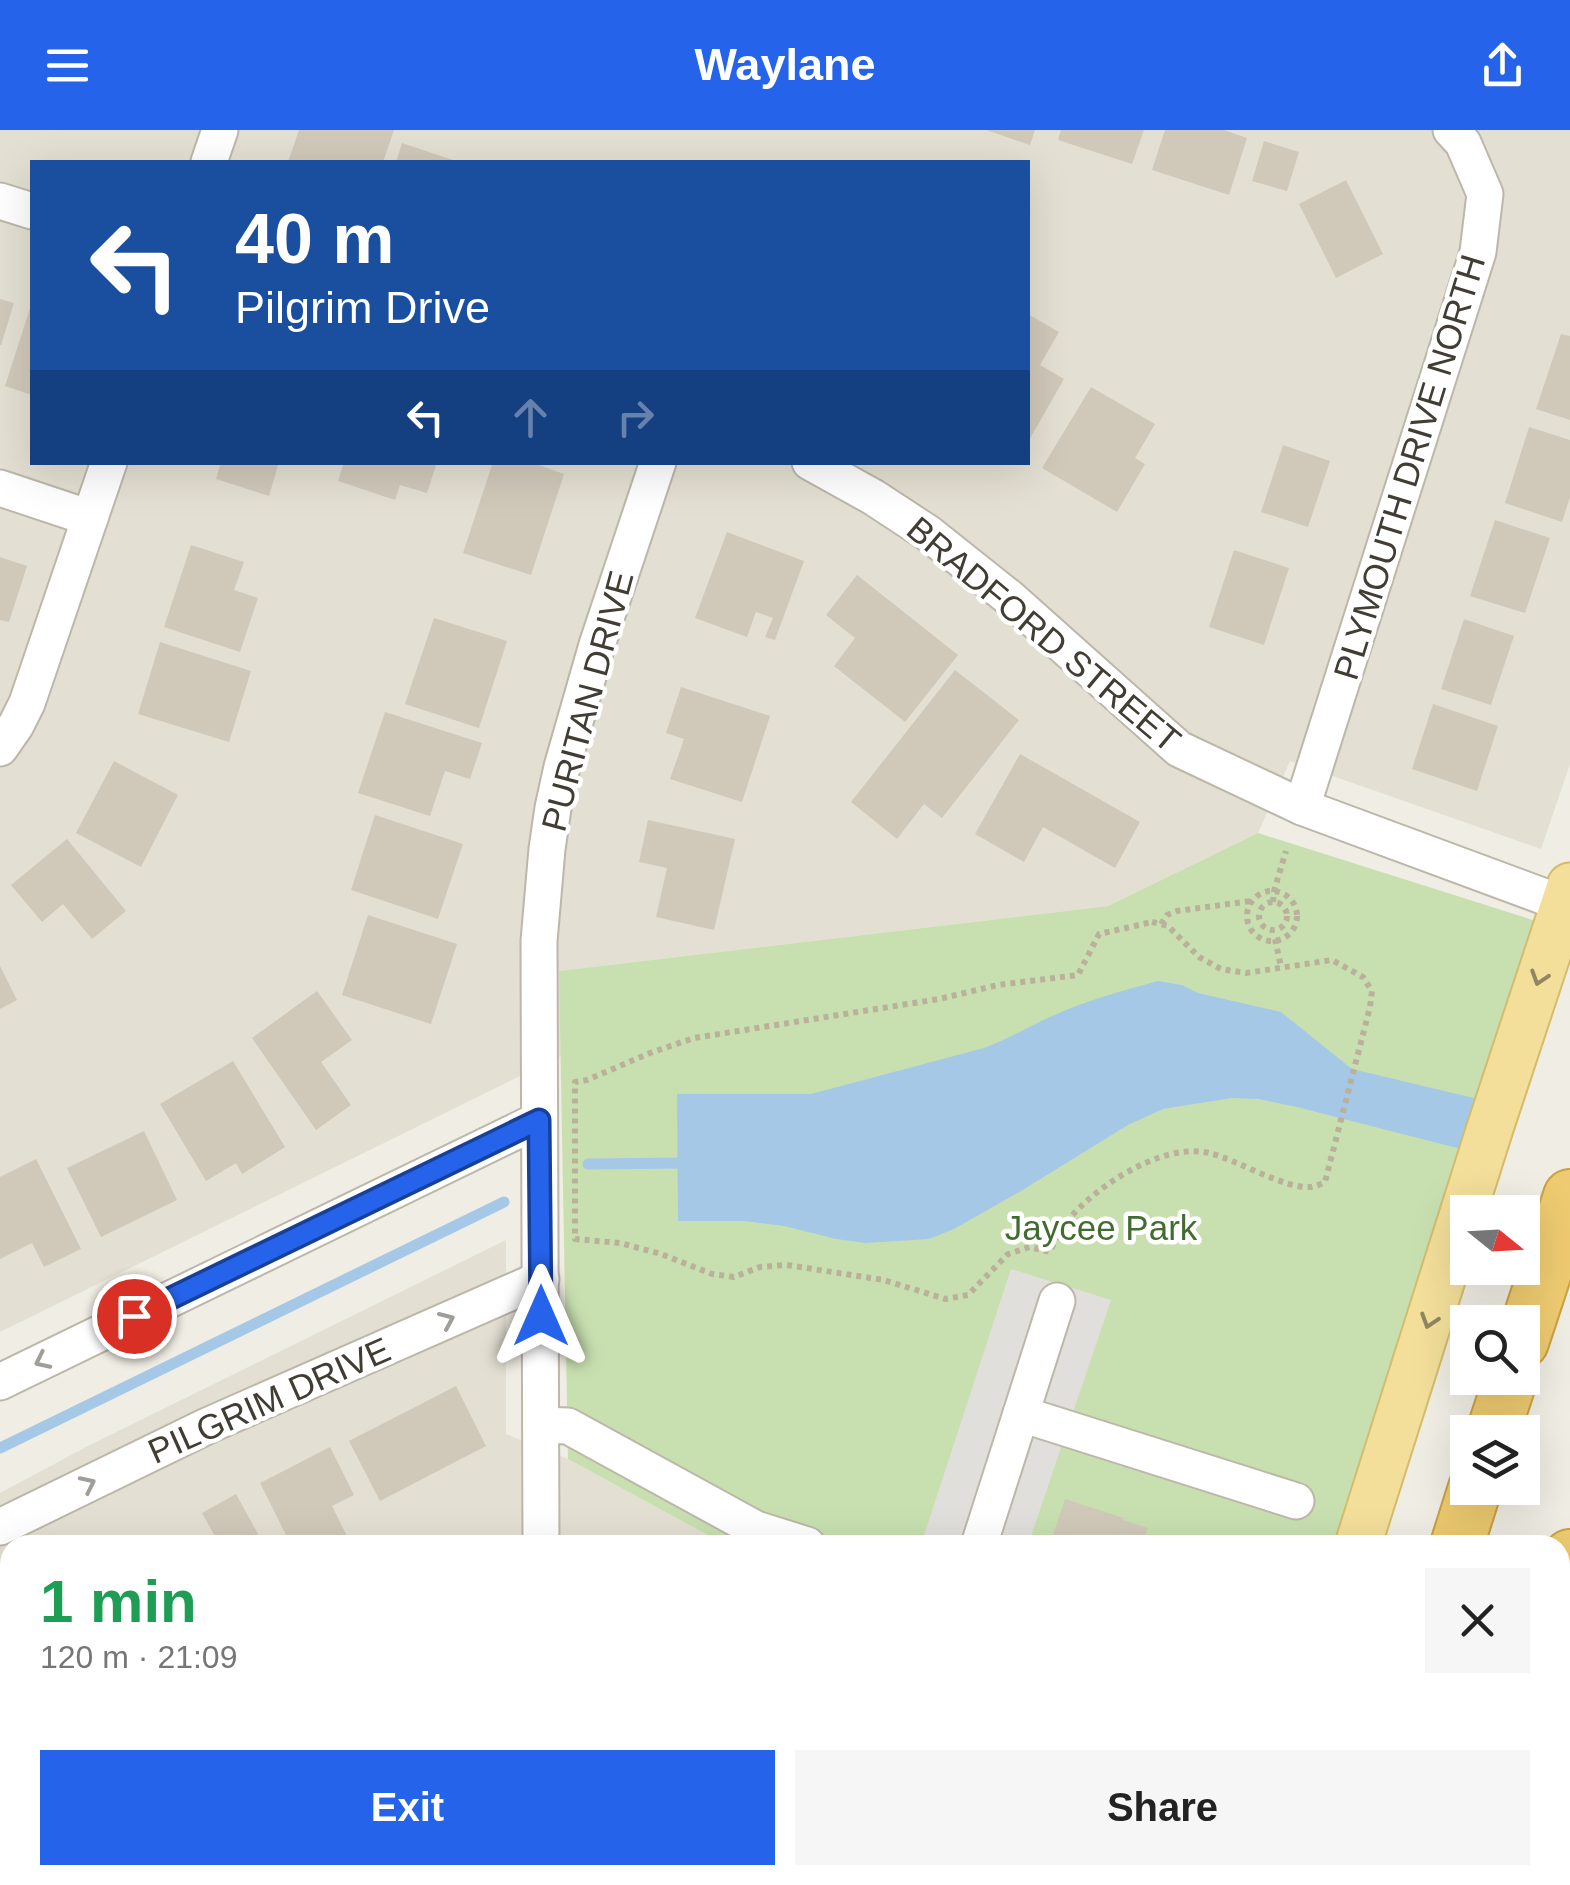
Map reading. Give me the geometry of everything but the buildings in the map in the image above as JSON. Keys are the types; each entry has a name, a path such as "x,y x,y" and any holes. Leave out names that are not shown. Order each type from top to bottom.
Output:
{"highway":[{"path":"1534,1305 1570,1196"},
{"path":"1460,1535 1470,1505"}],"main road":[{"path":"1361,1535 1567,895"}],"street":[{"path":"210,160 220,130"},
{"name":"PLYMOUTH DRIVE NORTH","path":"1302,808 1478,252 1486,194 1463,143 1451,130"},
{"path":"0,201 30,211"},
{"path":"0,748 27,703 108,465"},
{"name":"PURITAN DRIVE","path":"541,1535 539,941 553,808 598,645 657,465"},
{"name":"BRADFORD STREET","path":"815,465 928,533 1011,599 1179,749 1302,808 1567,895"},
{"path":"0,488 90,518"},
{"path":"0,1382 539,1120"},
{"name":"PILGRIM DRIVE","path":"0,1526 207,1426 541,1279"},
{"path":"982,1535 1058,1301"},
{"path":"1021,1414 1296,1502"},
{"path":"541,1426 568,1426 756,1529 776,1535"}],"path":[{"path":"1272,902 1286,851"},
{"path":"1161,924 1166,915 1176,911 1251,901 1274,891 1289,898 1298,912 1289,936 1276,942 1266,941 1252,932 1247,918 1251,901"},
{"path":"1272,902 1286,909 1287,918 1283,927 1274,931 1265,929 1259,917 1264,905 1272,902"},
{"path":"1152,922 1168,926 1200,957 1220,969 1246,973 1281,967 1332,960 1363,978 1372,992 1326,1182 1310,1187 1279,1180 1203,1151 1162,1154 1110,1182 1084,1204 1060,1230 1050,1252 1030,1247 1008,1254 968,1295 945,1299 884,1280 787,1265 760,1267 734,1277 712,1274 661,1254 575,1238 574,1082 694,1038 938,999 998,985 1078,975 1099,934 1152,922"},
{"path":"1274,931 1281,967"}],"shaded area":[{"path":"0,130 1570,130 1570,764 1541,849 1290,761 1258,833 1108,906 560,971 561,1056 0,1332"},
{"path":"506,1240 506,1434 568,1459 708,1535 0,1535 0,1493"},
{"path":"1011,1269 1111,1300 1031,1535 924,1535"}],"green space":[{"name":"Jaycee Park","path":"1258,833 1536,921 1336,1535 708,1535 568,1459 559,971 1108,906"}],"water":[{"path":"1158,981 1281,1012 1352,1069 1478,1099 1461,1149 1297,1107 1232,1098 1163,1109 1128,1125 1021,1191 929,1239 865,1243 744,1221 678,1221 677,1094 811,1094 984,1048 1076,1006"}],"waterway":[{"path":"588,1164 689,1163"},
{"path":"0,1448 504,1202"}],"route":[{"path":"134,1316 539,1120 541,1316"}]}
